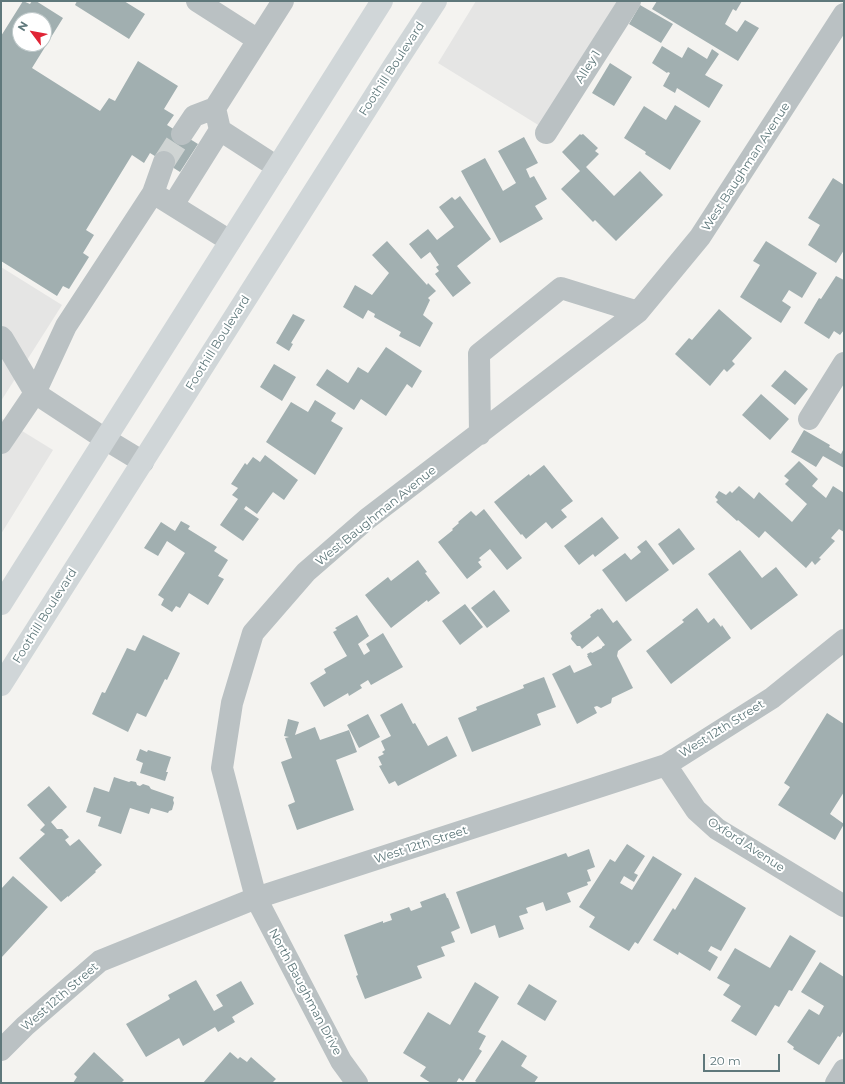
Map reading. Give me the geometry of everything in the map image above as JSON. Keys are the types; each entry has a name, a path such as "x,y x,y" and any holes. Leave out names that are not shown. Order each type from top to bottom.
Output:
{"main road":[{"path":"1,604 382,1"},
{"name":"Foothill Boulevard","path":"1,685 436,1"}],"street":[{"path":"197,1 258,40"},
{"path":"182,134 194,116 215,108 283,1"},
{"name":"Alley 1","path":"546,133 630,1"},
{"path":"836,1 844,6"},
{"name":"West Baughman Avenue","path":"256,898 222,768 232,702 253,633 306,572 367,520 638,312 700,237 844,14"},
{"path":"215,108 220,130 277,167"},
{"path":"173,205 220,130"},
{"path":"1,443 35,393 66,326 153,193 164,162"},
{"path":"153,193 230,241"},
{"path":"480,434 479,354 561,288 638,312"},
{"path":"1,337 8,361 35,393 143,462"},
{"path":"809,419 844,363"},
{"name":"West 12th Street","path":"1,1050 25,1026 100,962 256,898 666,765 772,698 844,640"},
{"name":"Oxford Avenue","path":"666,765 696,810 718,829 844,906"},
{"name":"North Baughman Drive","path":"256,898 341,1061 357,1083"},
{"path":"836,1083 844,1070"}],"shaded area":[{"path":"476,1 641,1 556,136 438,63"},
{"path":"1,267 62,305 1,401"},
{"path":"1,418 53,450 1,534"}],"building":[{"path":"23,1 30,4 32,1 36,1 63,18 52,36 52,12 16,12"},
{"path":"77,1 124,1 145,14 129,39 75,5"},
{"path":"657,1 742,1 736,11 733,9 725,24 737,32 745,20 759,28 738,61 652,9"},
{"path":"640,5 673,24 661,43 629,24"},
{"path":"12,18 12,52 42,52 32,68 100,111 109,98 115,101 138,61 178,86 164,109 174,115 167,125 198,144 180,172 150,153 144,163 132,155 86,230 94,235 83,253 89,257 69,289 63,286 57,296 1,261 1,36"},
{"path":"662,46 682,58 688,47 707,59 712,49 719,54 705,75 723,85 709,108 677,88 675,93 663,86 670,73 667,73 652,63"},
{"path":"610,63 632,77 614,106 592,93"},
{"path":"675,105 701,121 670,170 624,138 644,106 666,120"},
{"path":"580,134 583,134 598,148 595,151 599,154 586,167 614,196 640,171 663,195 616,241 595,220 593,222 561,189 580,171 562,152"},
{"path":"524,137 538,163 526,169 530,178 534,176 547,199 535,206 543,219 500,243 461,171 485,158 503,191 516,183 498,151"},
{"path":"833,178 844,185 844,250 836,263 808,245 820,225 808,218"},
{"path":"460,196 491,239 457,266 471,283 453,297 435,274 439,271 436,267 439,265 430,252 421,259 409,244 428,229 437,240 454,227 439,207 452,197 455,200"},
{"path":"387,241 427,285 428,283 436,291 428,298 430,300 423,315 433,323 420,347 399,336 401,332 374,317 375,314 368,310 363,319 343,307 355,285 372,295 389,273 372,255"},
{"path":"766,241 817,273 802,298 789,290 782,301 791,307 781,323 740,297 760,265 753,261"},
{"path":"836,276 844,280 844,330 840,335 834,331 829,339 804,323 819,298 821,299"},
{"path":"719,309 752,338 732,361 735,364 727,372 724,369 710,386 675,354 689,338 692,340"},
{"path":"293,314 305,320 291,343 293,344 289,351 276,343"},
{"path":"386,347 422,371 412,388 407,384 386,416 361,399 354,410 316,385 327,369 348,383 358,367 368,373"},
{"path":"274,364 296,377 282,401 260,387"},
{"path":"785,370 808,389 795,405 771,386"},
{"path":"761,394 789,419 770,440 742,415"},
{"path":"315,400 336,413 331,421 343,428 315,475 266,442 291,402 308,412"},
{"path":"804,430 830,445 829,447 841,454 844,448 844,468 823,456 816,467 791,452"},
{"path":"265,455 298,480 284,500 273,492 257,514 246,506 244,509 259,519 243,541 220,525 238,499 232,495 238,488 231,484 245,463 247,465 253,457 260,462"},
{"path":"799,461 818,479 812,486 826,498 833,486 844,493 844,532 839,529 831,538 835,541 819,558 821,559 815,565 812,561 806,568 765,531 759,538 738,520 737,521 716,502 718,500 715,497 719,491 726,495 730,491 732,493 739,486 754,499 759,492 792,522 807,504 785,484 789,480 784,476"},
{"path":"544,465 573,501 561,510 567,517 552,529 546,522 526,539 494,502 529,474 530,476"},
{"path":"484,509 522,558 507,570 490,549 479,558 481,560 478,562 482,567 467,579 438,542 453,530 452,529 459,523 458,522 471,511 476,516"},
{"path":"602,517 619,538 595,557 593,554 579,565 564,546"},
{"path":"181,521 190,526 188,529 217,547 214,551 228,560 218,576 224,579 208,605 189,593 180,608 176,606 172,612 161,605 164,599 158,595 185,553 167,541 158,556 144,548 161,522 175,531"},
{"path":"679,528 695,549 673,565 658,544"},
{"path":"646,540 669,570 626,602 602,570 625,553 631,560 641,552 637,547"},
{"path":"740,550 762,578 776,567 798,595 751,630 708,574"},
{"path":"418,560 427,572 425,573 440,593 428,602 427,600 391,628 365,595 388,577 391,581"},
{"path":"494,590 510,611 487,628 471,608"},
{"path":"465,604 483,627 460,645 442,621"},
{"path":"602,608 613,623 617,620 632,640 618,651 617,656 633,688 612,698 611,703 601,708 597,706 594,707 597,713 577,724 552,674 570,665 574,673 592,665 587,654 602,648 605,645 598,636 582,649 571,639 572,636 570,633 591,617 590,615"},
{"path":"697,608 708,623 714,618 721,627 722,625 731,638 671,684 646,651 684,622 682,620"},
{"path":"357,615 369,636 358,644 364,655 370,651 366,644 383,633 403,667 371,685 368,680 360,685 362,688 349,696 348,693 324,707 310,683 326,673 324,669 347,656 333,632 337,630 335,628"},
{"path":"143,635 180,653 146,717 137,713 128,732 92,714 102,692 105,693 127,648 135,651"},
{"path":"544,677 556,707 537,714 541,725 472,752 458,718 477,710 476,707 524,688 523,685"},
{"path":"402,703 413,724 415,723 428,746 447,736 457,756 398,786 395,781 389,784 379,766 382,765 378,757 384,754 382,752 385,750 381,741 391,736 380,715"},
{"path":"827,713 844,724 844,792 830,814 844,824 835,840 778,805 790,787 784,783"},
{"path":"368,714 380,737 359,748 347,725"},
{"path":"288,719 299,722 295,735 315,727 320,740 349,730 357,752 336,760 354,810 297,830 288,805 295,802 281,762 292,758 285,738 289,737 284,736"},
{"path":"140,749 171,757 166,772 168,772 165,781 140,773 143,763 136,760"},
{"path":"114,777 129,782 136,782 137,785 140,786 143,784 149,786 151,789 174,797 172,810 168,813 151,808 149,814 130,808 121,834 98,826 101,817 86,812 94,787 109,792"},
{"path":"49,786 67,807 51,822 57,829 62,829 69,837 65,840 70,846 79,839 102,865 61,902 19,858 45,834 40,830 45,825 27,805"},
{"path":"627,844 645,856 634,873 638,875 634,882 624,876 620,883 632,890 653,856 682,874 638,944 635,942 629,951 589,927 595,917 579,907 610,859 615,862"},
{"path":"589,849 595,867 587,870 591,881 587,882 588,885 567,893 571,902 546,911 543,902 526,908 528,913 519,916 524,929 499,938 495,925 471,934 456,892 566,853 568,857"},
{"path":"13,876 48,907 1,958 1,889"},
{"path":"695,877 746,908 721,951 711,946 708,951 718,957 710,971 679,952 678,955 653,940 673,908 675,910"},
{"path":"445,893 460,928 451,932 455,942 441,947 445,956 417,966 422,978 365,999 356,976 358,975 344,935 383,921 383,923 392,920 390,914 409,907 411,911 422,907 420,902"},
{"path":"790,935 816,951 792,991 789,990 779,1007 775,1005 756,1036 731,1021 741,1006 723,995 730,985 717,978 735,948 770,968"},
{"path":"820,962 844,977 844,1030 840,1037 838,1036 819,1065 793,1049 794,1047 787,1042 809,1009 819,1015 824,1006 801,992"},
{"path":"196,980 214,1011 223,1006 216,995 241,981 254,1004 232,1017 235,1022 218,1032 215,1027 183,1046 179,1038 146,1057 126,1024 170,999 168,995"},
{"path":"475,982 499,997 478,1032 486,1036 479,1049 482,1051 463,1081 459,1078 456,1083 431,1083 420,1076 426,1067 403,1053 428,1012 450,1025"},
{"path":"529,984 557,1001 545,1021 517,1004"},
{"path":"502,1040 527,1056 521,1066 538,1077 534,1083 478,1083 475,1081"},
{"path":"94,1052 124,1080 121,1083 73,1083 77,1077 74,1074"},
{"path":"230,1052 238,1059 240,1057 247,1062 251,1057 276,1079 272,1083 203,1083"}],"tunnel":[{"path":"164,162 182,134"}]}
